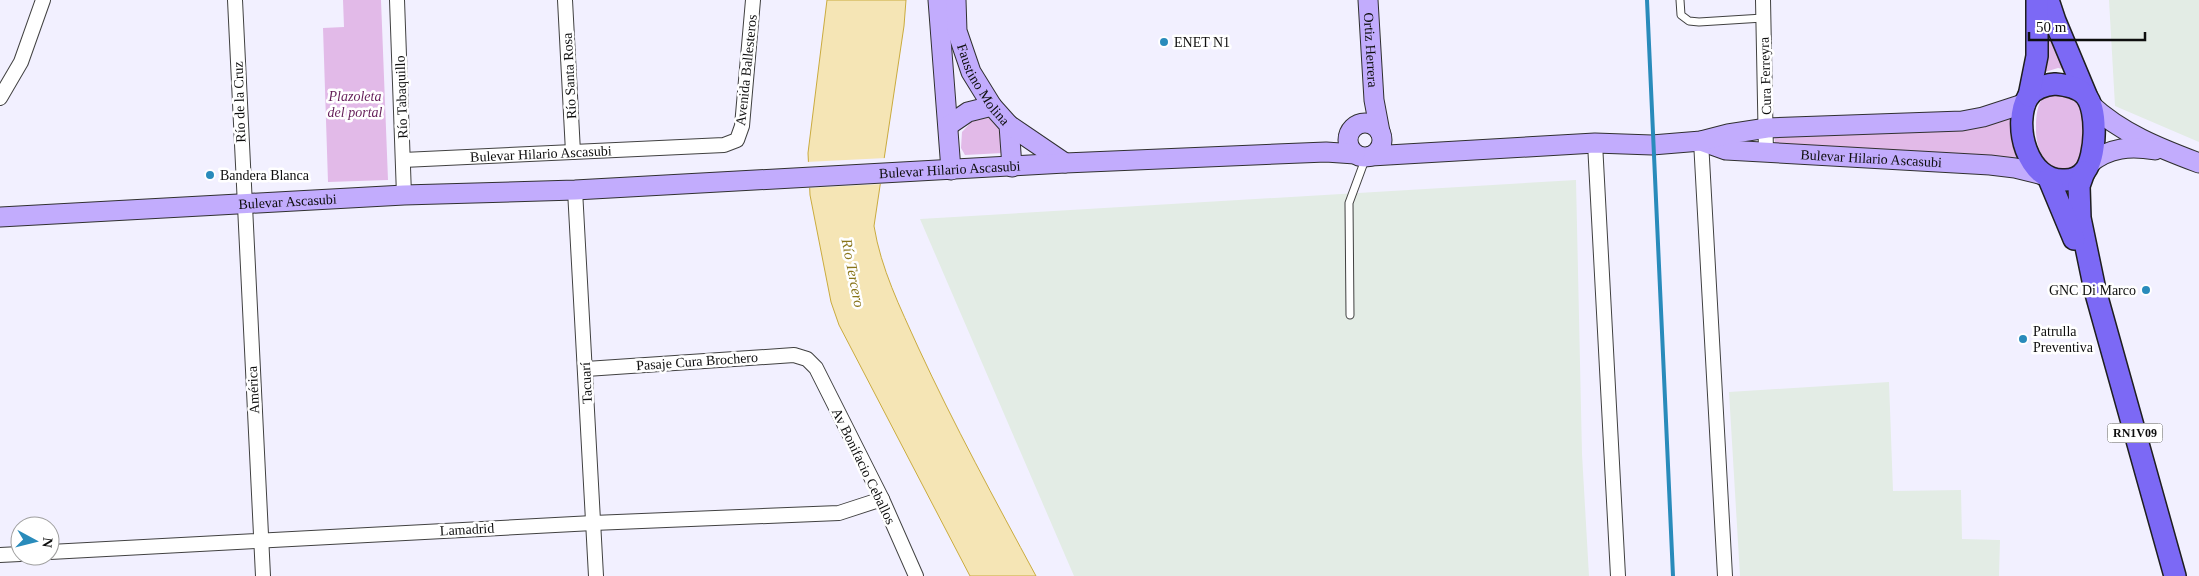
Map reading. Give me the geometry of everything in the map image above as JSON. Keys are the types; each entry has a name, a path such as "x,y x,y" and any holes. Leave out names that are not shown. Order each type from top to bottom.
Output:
{"main road":[{"name":"Faustino Molina","path":"938,0 951,170"},
{"name":"Faustino Molina","path":"956,0 957,30 963,54 971,72 992,106 1009,125 1012,167"},
{"name":"Ortiz Herrera","path":"1366,144 1374,100 1368,0"},
{"name":"RN1V09","path":"2037,0 2037,56 2023,121 2026,148 2033,165 2046,177 2095,290"},
{"name":"RN1V09","path":"2048,0 2088,99 2094,133 2087,168 2079,186 2080,218 2095,290 2175,576"},
{"path":"2028,99 2038,88 2055,84 2073,87 2116,126 2172,153 2199,163"},
{"name":"Bulevar Hilario Ascasubi","path":"575,190 754,178 1326,152 1366,144 1402,153 1595,143 1652,145 1702,141 1728,134 1767,128 1962,121 1983,117 2028,99"},
{"path":"949,125 968,112 992,106"},
{"path":"1009,125 1065,163"},
{"name":"Bulevar Hilario Ascasubi","path":"1702,141 1726,150 1990,165 2015,168 2046,177"},
{"path":"2046,177 2068,180 2077,178 2100,155 2125,148 2138,147 2172,153"},
{"name":"Bulevar Ascasubi","path":"0,217 404,195 575,190"}],"street":[{"path":"0,98 21,62 43,0"},
{"name":"Río de la Cruz","path":"235,0 244,204"},
{"name":"Río Tabaquillo","path":"397,0 404,195"},
{"name":"Río Santa Rosa","path":"565,0 573,152"},
{"name":"Avenida Ballesteros","path":"737,140 742,126 753,0"},
{"name":"Cura Ferreyra","path":"1763,0 1766,153"},
{"name":"Bulevar Hilario Ascasubi","path":"403,160 724,145 737,140"},
{"path":"1702,141 1725,576"},
{"path":"1595,143 1618,576"},
{"name":"Tacuarí","path":"575,190 596,576"},
{"name":"América","path":"244,204 263,576"},
{"name":"Pasaje Cura Brochero","path":"586,369 794,355 807,359"},
{"name":"Av Bonifacio Ceballos","path":"807,359 816,368 882,499 916,576"},
{"name":"Lamadrid","path":"60,551 593,523 839,513 882,499"}],"lane":[{"path":"1680,0 1681,15 1688,21 1763,18"},
{"path":"1350,315 1349,203 1366,144"}],"shaded area":[{"path":"2109,0 2199,0 2199,142 2115,106"},
{"path":"1576,180 1582,454 1589,576 1074,576 920,219"},
{"path":"1889,382 1893,491 1961,490 1962,539 2000,540 1999,576 1740,576 1729,392"}],"green space":[{"name":"Plazoleta del portal","path":"343,0 381,0 388,180 328,182 323,28 344,27"},
{"path":"2043,3 2067,70 2058,68 2045,72 2048,50"},
{"path":"2062,92 2073,99 2079,107 2084,129 2084,148 2079,160 2071,168 2062,169 2052,166 2044,157 2038,144 2036,119 2039,104 2043,97"},
{"path":"2014,114 2022,163 1775,143 1774,136"},
{"path":"989,118 1001,126 1003,153 965,155 961,148 962,132 974,119"}],"water":[{"name":"Río Tercero","path":"827,0 906,0 904,26 874,226 877,242 892,288 932,376 975,462 1036,576 970,576 839,325 831,302 810,195 808,153"}],"pier":[{"path":"886,158 882,184 807,188 806,162"}],"railway":[{"path":"1647,0 1673,576"}],"place":[{"name":"ENET N1","path":"1164,42"},
{"name":"Bandera Blanca","path":"210,175"},
{"name":"GNC Di Marco","path":"2146,290"},
{"name":"Patrulla Preventiva","path":"2023,339"}]}
